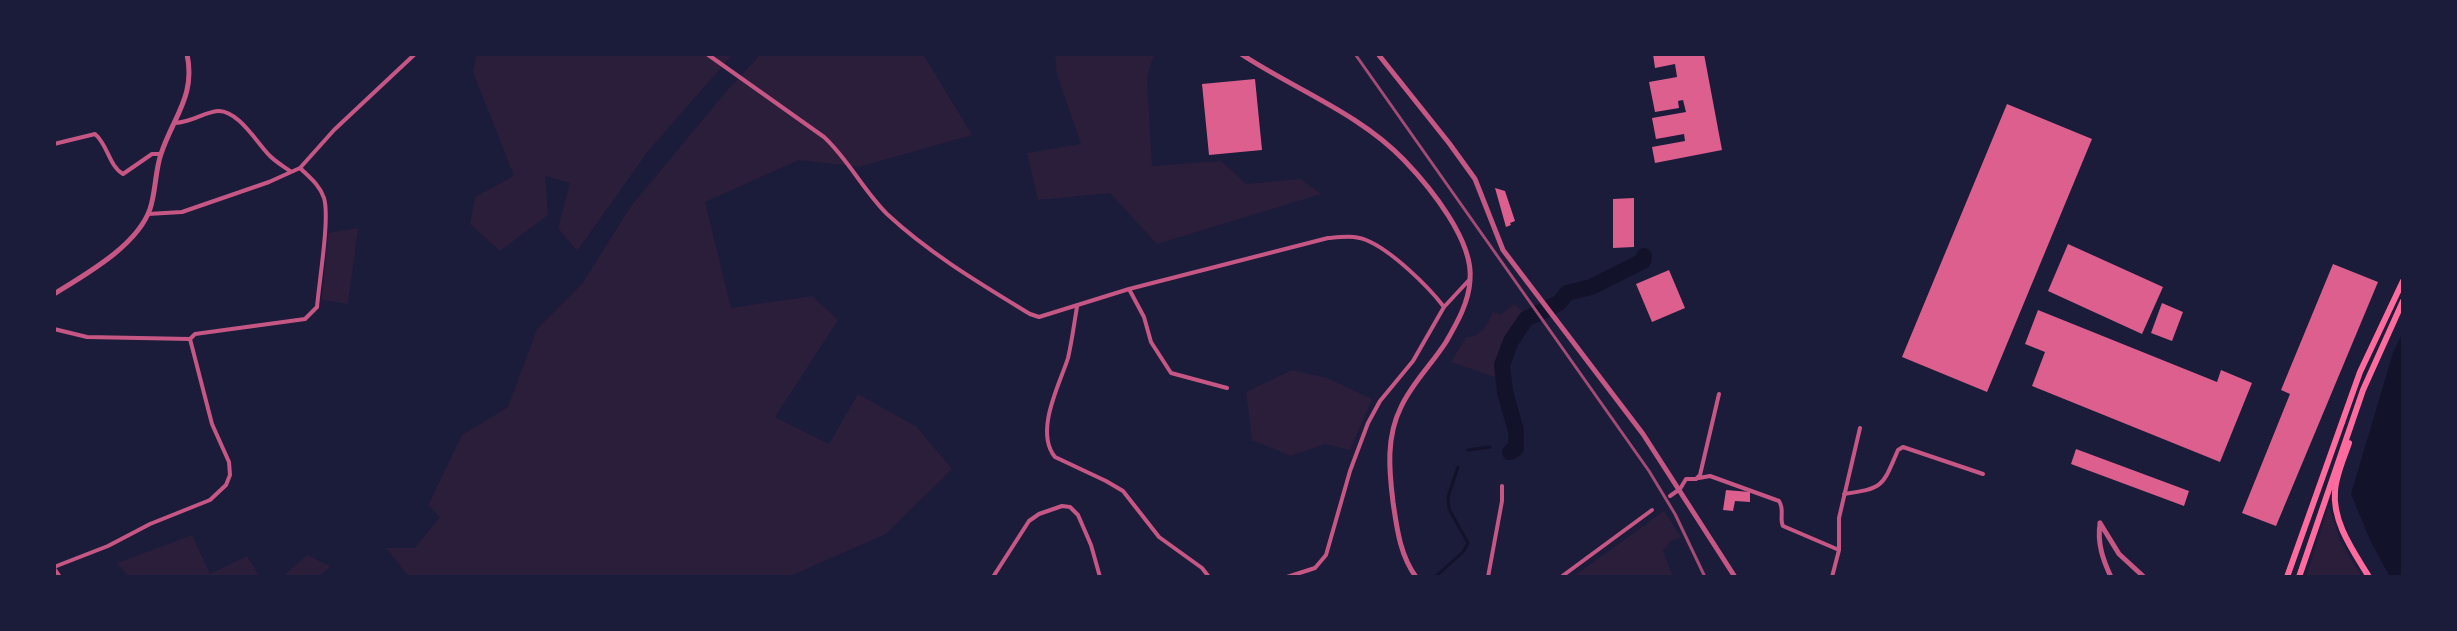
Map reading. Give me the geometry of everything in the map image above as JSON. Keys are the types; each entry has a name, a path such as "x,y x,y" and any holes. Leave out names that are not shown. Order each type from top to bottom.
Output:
{"highway":[{"path":"2287,577 2360,372 2403,281"},
{"path":"2299,577 2363,390 2403,301"},
{"path":"2363,390 2335,490 2336,512 2343,531 2369,577"}],"street":[{"path":"54,294 118,250 147,214 161,154 190,82 187,54"},
{"path":"147,214 182,212 300,168 334,130 415,54"},
{"path":"707,54 824,137 885,211 960,271 1030,314 1039,317 1129,289 1344,236 1358,237 1375,245 1420,279 1444,307"},
{"path":"1241,54 1368,129 1403,159 1433,194 1458,233 1466,254 1471,278 1466,301 1457,323 1401,406 1389,446 1390,483 1403,556 1416,577"},
{"path":"1378,54 1475,179 1503,250 1643,434 1735,577"},
{"path":"175,123 188,122 214,111 225,111 236,117 271,157 290,171"},
{"path":"54,144 95,134 117,171 123,174 152,154 161,154"},
{"path":"54,329 87,337 190,339 195,334 305,319 317,307 325,221 324,199 318,185 300,168"},
{"path":"1287,577 1308,572 1326,555 1350,471 1368,423 1380,401 1413,361 1444,307 1471,278"},
{"path":"1129,289 1144,317 1151,342 1171,373 1227,388"},
{"path":"1077,307 1067,359 1052,399 1048,440 1050,451 1055,457 1123,491 1159,537 1202,568 1209,577"},
{"path":"60,577 54,567 210,500 226,485 230,475 229,462 212,424 190,339"},
{"path":"1699,478 1719,394"},
{"path":"1832,577 1839,550 1839,518 1860,428"},
{"path":"1844,494 1872,490 1885,482 1898,450 1903,447 1983,474"},
{"path":"1670,496 1680,489 1686,479 1710,476 1779,501 1783,510 1783,526 1839,550"},
{"path":"1488,577 1502,486"},
{"path":"993,577 1029,521 1062,506 1070,507 1084,528 1100,577"},
{"path":"1561,577 1652,510"},
{"path":"2111,577 2104,563 2098,536 2100,523 2119,554 2144,577"}],"shaded area":[{"path":"477,54 733,54 649,150 577,251 558,228 570,183 545,176 548,215 500,251 470,224 475,197 514,176 473,72"},
{"path":"761,54 923,54 972,135 859,167 799,160 705,202 731,308 812,296 838,320 775,417 829,444 858,394 917,427 952,469 886,534 788,577 409,577 386,548 415,548 440,517 428,505 462,435 508,407 537,329 582,284 631,206"},
{"path":"1055,54 1154,54 1147,78 1152,166 1221,161 1246,184 1301,179 1321,194 1157,244 1110,193 1038,200 1027,153 1081,144 1057,75"},
{"path":"358,228 348,304 322,300 328,233"},
{"path":"1514,304 1525,313 1503,346 1498,378 1451,362 1466,337 1476,335 1483,329 1493,311 1500,315"},
{"path":"2403,332 2403,577 2390,577 2351,494 2393,353"},
{"path":"1292,370 1327,378 1372,399 1350,450 1325,444 1291,456 1252,440 1246,392"},
{"path":"2329,506 2340,541 2362,577 2306,577"},
{"path":"1664,511 1681,537 1670,542 1663,551 1673,577 1573,577"},
{"path":"192,535 210,574 247,556 260,577 129,577 117,563"},
{"path":"307,555 330,566 319,577 282,577"}],"building":[{"path":"1653,54 1704,54 1722,150 1655,163 1652,147 1685,141 1684,134 1656,139 1652,118 1686,112 1683,100 1678,101 1679,108 1655,112 1649,82 1677,77 1675,64 1655,68"},
{"path":"1255,79 1262,150 1209,155 1202,84"},
{"path":"2007,104 2092,139 1987,392 1902,357"},
{"path":"1495,188 1505,191 1515,221 1506,227"},
{"path":"1634,198 1634,247 1613,248 1613,199"},
{"path":"2068,244 2163,287 2142,334 2048,291"},
{"path":"2333,264 2378,282 2276,526 2242,513 2290,394 2281,390"},
{"path":"1669,270 1685,308 1652,322 1636,284"},
{"path":"2162,303 2183,312 2172,341 2151,333"},
{"path":"2038,310 2217,382 2221,370 2252,383 2220,462 2032,386 2045,352 2025,344"},
{"path":"2076,449 2189,491 2184,506 2071,464"},
{"path":"1726,490 1750,492 1750,502 1735,501 1733,511 1723,510"}],"waterway":[{"path":"1510,452 1516,448 1516,431 1505,392 1502,365 1511,341 1526,319 1559,303 1567,293 1591,287 1643,261 1644,256"},
{"path":"1468,450 1490,447"},
{"path":"1435,577 1463,552 1468,543 1449,509 1448,497 1458,467"}],"railway":[{"path":"1355,54 1649,471 1675,514 1705,577"}]}
